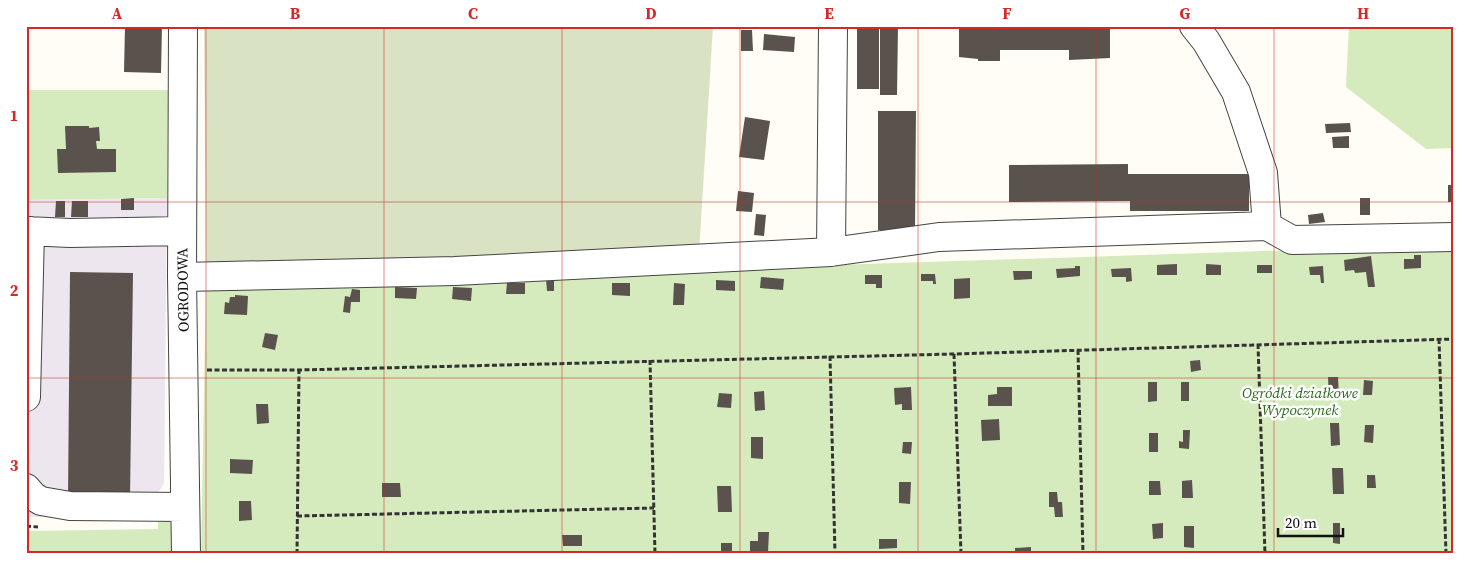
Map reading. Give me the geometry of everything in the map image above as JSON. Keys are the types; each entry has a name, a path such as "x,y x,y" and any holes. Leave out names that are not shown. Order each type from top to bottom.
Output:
{"street":[{"name":"OGRODOWA","path":"183,26 182,277 186,554"},
{"path":"831,252 834,26"},
{"path":"1194,26 1206,40 1236,92 1263,173 1267,226"},
{"path":"182,277 455,271 831,252 939,237 1267,226 1292,240 1454,237"},
{"path":"26,397 28,231 70,233 182,231"},
{"path":"26,488 33,496 42,501 70,506 185,507"}],"path":[{"path":"1439,339 1446,554"},
{"path":"184,369 298,370 954,354 1454,339"},
{"path":"1258,344 1265,554"},
{"path":"1078,350 1083,554"},
{"path":"954,354 961,554"},
{"path":"830,356 835,554"},
{"path":"650,360 655,554"},
{"path":"297,554 298,370"},
{"path":"298,516 654,508"}],"shaded area":[{"path":"167,198 164,483 160,490 147,500 147,517 26,517 26,200"}],"green space":[{"path":"204,26 713,26 699,253 206,266"},
{"path":"1349,26 1454,26 1454,148 1426,149 1346,87"},
{"path":"26,90 168,90 167,198 26,200"},
{"name":"Ogródki działkowe Wypoczynek","path":"1454,245 1454,554 201,554 206,280 803,266"},
{"path":"158,518 176,518 176,554 26,554 26,531 158,529"}],"building":[{"path":"125,26 162,26 161,73 124,72"},
{"path":"857,26 879,26 879,89 857,89"},
{"path":"880,26 898,26 897,95 880,95"},
{"path":"959,26 1110,26 1110,58 1069,60 1069,50 1000,50 1000,61 978,61 978,59 959,57"},
{"path":"741,30 752,30 753,51 741,51"},
{"path":"764,34 795,37 794,52 763,50"},
{"path":"878,111 916,111 915,230 878,230"},
{"path":"745,117 770,121 764,160 739,157"},
{"path":"1350,123 1351,132 1326,133 1325,124"},
{"path":"65,126 99,127 100,141 96,141 97,149 116,149 116,172 58,173 57,149 66,149"},
{"path":"1349,136 1349,148 1333,148 1332,137"},
{"path":"1128,164 1128,174 1249,174 1249,211 1130,211 1130,201 1009,202 1009,165"},
{"path":"1448,185 1454,185 1454,202 1448,202"},
{"path":"738,191 754,193 752,212 736,211"},
{"path":"134,198 134,210 121,210 121,199"},
{"path":"1360,198 1370,198 1370,215 1360,215"},
{"path":"56,201 65,201 65,217 55,217"},
{"path":"72,201 88,201 88,217 71,217"},
{"path":"1323,213 1325,222 1309,224 1308,215"},
{"path":"756,214 766,215 764,236 754,235"},
{"path":"1414,255 1421,255 1421,268 1404,269 1404,259 1414,259"},
{"path":"1371,256 1375,287 1368,287 1366,272 1355,273 1354,270 1345,271 1344,260"},
{"path":"1177,264 1177,275 1157,275 1157,265"},
{"path":"1206,264 1221,265 1221,275 1206,275"},
{"path":"1257,265 1272,265 1272,273 1257,273"},
{"path":"1075,266 1080,266 1080,276 1057,278 1056,269 1075,268"},
{"path":"1323,266 1324,283 1321,283 1320,275 1310,275 1309,267"},
{"path":"1131,268 1132,281 1126,282 1126,277 1112,277 1111,269"},
{"path":"1013,271 1032,271 1032,279 1014,280"},
{"path":"70,272 133,273 130,498 68,498"},
{"path":"921,274 935,274 936,284 933,284 933,281 921,281"},
{"path":"865,275 882,275 882,288 876,288 876,284 865,284"},
{"path":"761,277 784,279 783,290 760,288"},
{"path":"970,278 970,298 954,299 954,279"},
{"path":"546,279 554,279 554,291 547,291"},
{"path":"716,280 735,281 735,291 716,290"},
{"path":"507,283 525,283 525,294 506,294"},
{"path":"612,283 630,283 630,296 612,295"},
{"path":"674,283 685,284 684,305 673,305"},
{"path":"395,287 417,288 416,299 395,298"},
{"path":"453,287 472,288 471,301 452,299"},
{"path":"352,289 360,290 360,302 351,302 350,313 343,312 345,296 350,297"},
{"path":"235,295 248,296 247,315 224,314 225,302 229,303 230,297 235,297"},
{"path":"265,333 278,335 275,350 262,347"},
{"path":"1200,360 1201,370 1191,372 1190,361"},
{"path":"1328,377 1338,377 1339,397 1329,398"},
{"path":"1364,380 1373,381 1372,395 1363,395"},
{"path":"1148,382 1157,382 1157,401 1148,402"},
{"path":"1181,382 1189,382 1189,401 1181,401"},
{"path":"911,387 912,410 902,410 902,404 895,405 894,388"},
{"path":"997,387 1012,387 1012,406 988,406 988,395 997,394"},
{"path":"764,391 765,410 755,411 754,392"},
{"path":"719,393 732,394 731,408 717,407"},
{"path":"256,404 268,404 269,423 257,424"},
{"path":"999,419 1000,440 982,441 981,420"},
{"path":"1330,423 1339,423 1340,445 1331,446"},
{"path":"1365,425 1374,425 1373,443 1364,442"},
{"path":"1183,430 1190,430 1189,449 1179,448 1179,441 1183,442"},
{"path":"1149,433 1158,433 1158,452 1149,452"},
{"path":"751,437 763,437 763,459 751,458"},
{"path":"903,442 912,442 911,454 902,453"},
{"path":"230,459 253,460 252,474 230,473"},
{"path":"1332,468 1343,468 1344,494 1333,494"},
{"path":"1367,475 1375,475 1376,488 1367,488"},
{"path":"1192,480 1193,498 1182,498 1182,481"},
{"path":"1149,481 1160,481 1161,495 1149,495"},
{"path":"899,482 911,482 910,504 899,503"},
{"path":"382,483 400,483 401,497 382,497"},
{"path":"717,486 731,486 732,512 718,512"},
{"path":"1049,492 1057,492 1058,502 1062,502 1063,517 1055,517 1054,507 1049,507"},
{"path":"239,501 251,501 252,520 239,521"},
{"path":"1163,523 1163,538 1153,539 1152,524"},
{"path":"1333,523 1340,523 1340,544 1333,543"},
{"path":"1184,526 1194,526 1194,548 1184,547"},
{"path":"758,532 769,532 768,553 750,552 750,541 758,541"},
{"path":"562,535 582,535 582,546 563,546"},
{"path":"879,539 897,539 897,548 879,549"},
{"path":"721,543 732,543 732,554 721,554"},
{"path":"1031,547 1031,554 1015,554 1015,548"}]}
